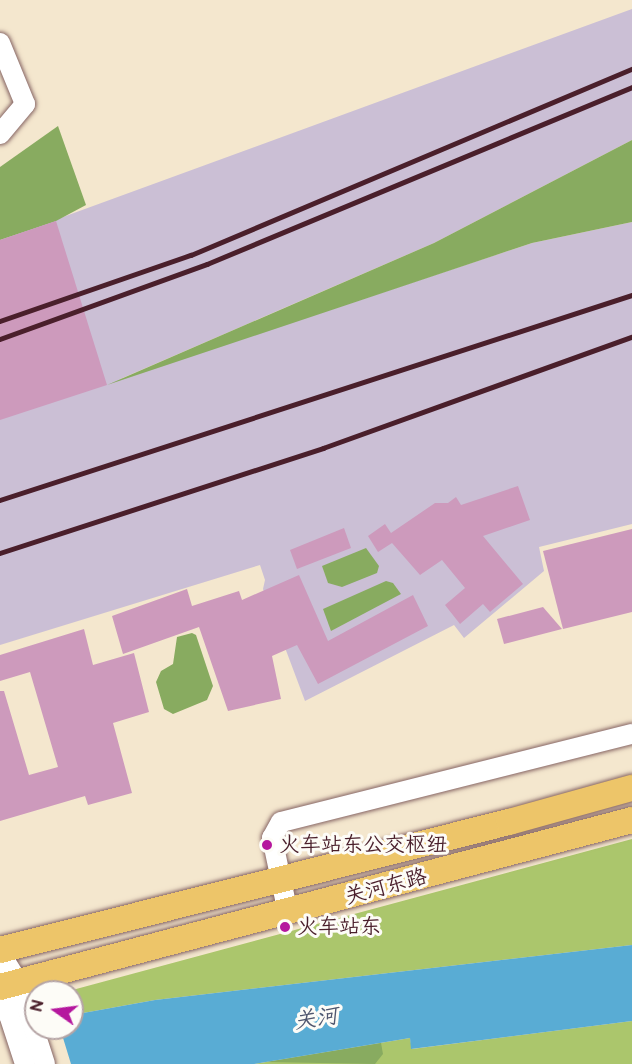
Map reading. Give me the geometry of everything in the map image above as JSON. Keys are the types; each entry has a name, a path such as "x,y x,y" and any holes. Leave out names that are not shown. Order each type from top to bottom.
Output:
{"main road":[{"name":"关河东路","path":"0,952 632,788"},
{"name":"关河东路","path":"6,980 288,913 632,820"}],"street":[{"path":"0,43 25,104"},
{"path":"0,108 25,104"},
{"path":"0,134 25,104"},
{"path":"288,913 272,838 281,822 632,734"},
{"path":"0,952 6,980 18,1013 45,1064"},
{"path":"18,1013 25,1064"}],"shaded area":[{"path":"632,9 632,140 434,243 118,380 532,243 632,222 632,524 539,547 544,571 464,638 454,625 305,701 263,589 265,580 260,565 0,645 0,240"}],"green space":[{"path":"58,126 86,205 56,221 0,240 0,167"},
{"path":"632,140 632,222 532,243 107,385 434,243"},
{"path":"366,548 379,566 377,573 342,587 328,583 322,566"},
{"path":"386,581 393,583 401,594 331,631 323,609"},
{"path":"192,633 196,635 213,686 207,700 173,714 164,709 156,682 161,671 173,664 177,637"},
{"path":"632,839 632,945 155,1000 84,1013 84,987"},
{"path":"632,1021 632,1064 254,1064 410,1038 412,1049"},
{"path":"381,1043 383,1054 375,1064 266,1062"}],"water":[{"name":"关河","path":"632,945 632,1021 411,1049 410,1038 254,1064 0,1064 0,1026 24,1027 24,1040 84,1040 84,1013 155,1000"}],"pier":[{"path":"24,1023 24,1040 64,1040 71,1064 0,1064 0,1026"}],"building":[{"path":"56,221 107,385 0,420 0,240"},
{"path":"518,486 530,520 483,536 523,584 490,612 483,604 460,624 445,605 465,588 442,560 420,575 392,543 378,552 368,536 385,524 391,533 435,503 448,503 456,497 461,505"},
{"path":"344,528 351,548 297,569 290,550"},
{"path":"632,529 632,612 563,629 543,551"},
{"path":"299,575 328,641 413,595 428,626 318,684 297,645 272,656 281,699 228,711 199,627 123,654 112,616 187,589 192,606 239,591 242,600"},
{"path":"543,607 562,629 504,644 497,619"},
{"path":"84,629 93,665 134,653 149,712 113,723 132,793 88,805 85,796 0,821 0,691 4,691 29,775 58,767 30,672 0,681 0,655"}],"railway":[{"path":"0,321 191,255 632,69"},
{"path":"0,339 207,264 632,87"},
{"path":"0,500 632,295"},
{"path":"0,553 323,448 632,337"}],"place":[{"name":"火车站东公交枢纽","path":"267,845"},
{"name":"火车站东","path":"285,927"}]}
